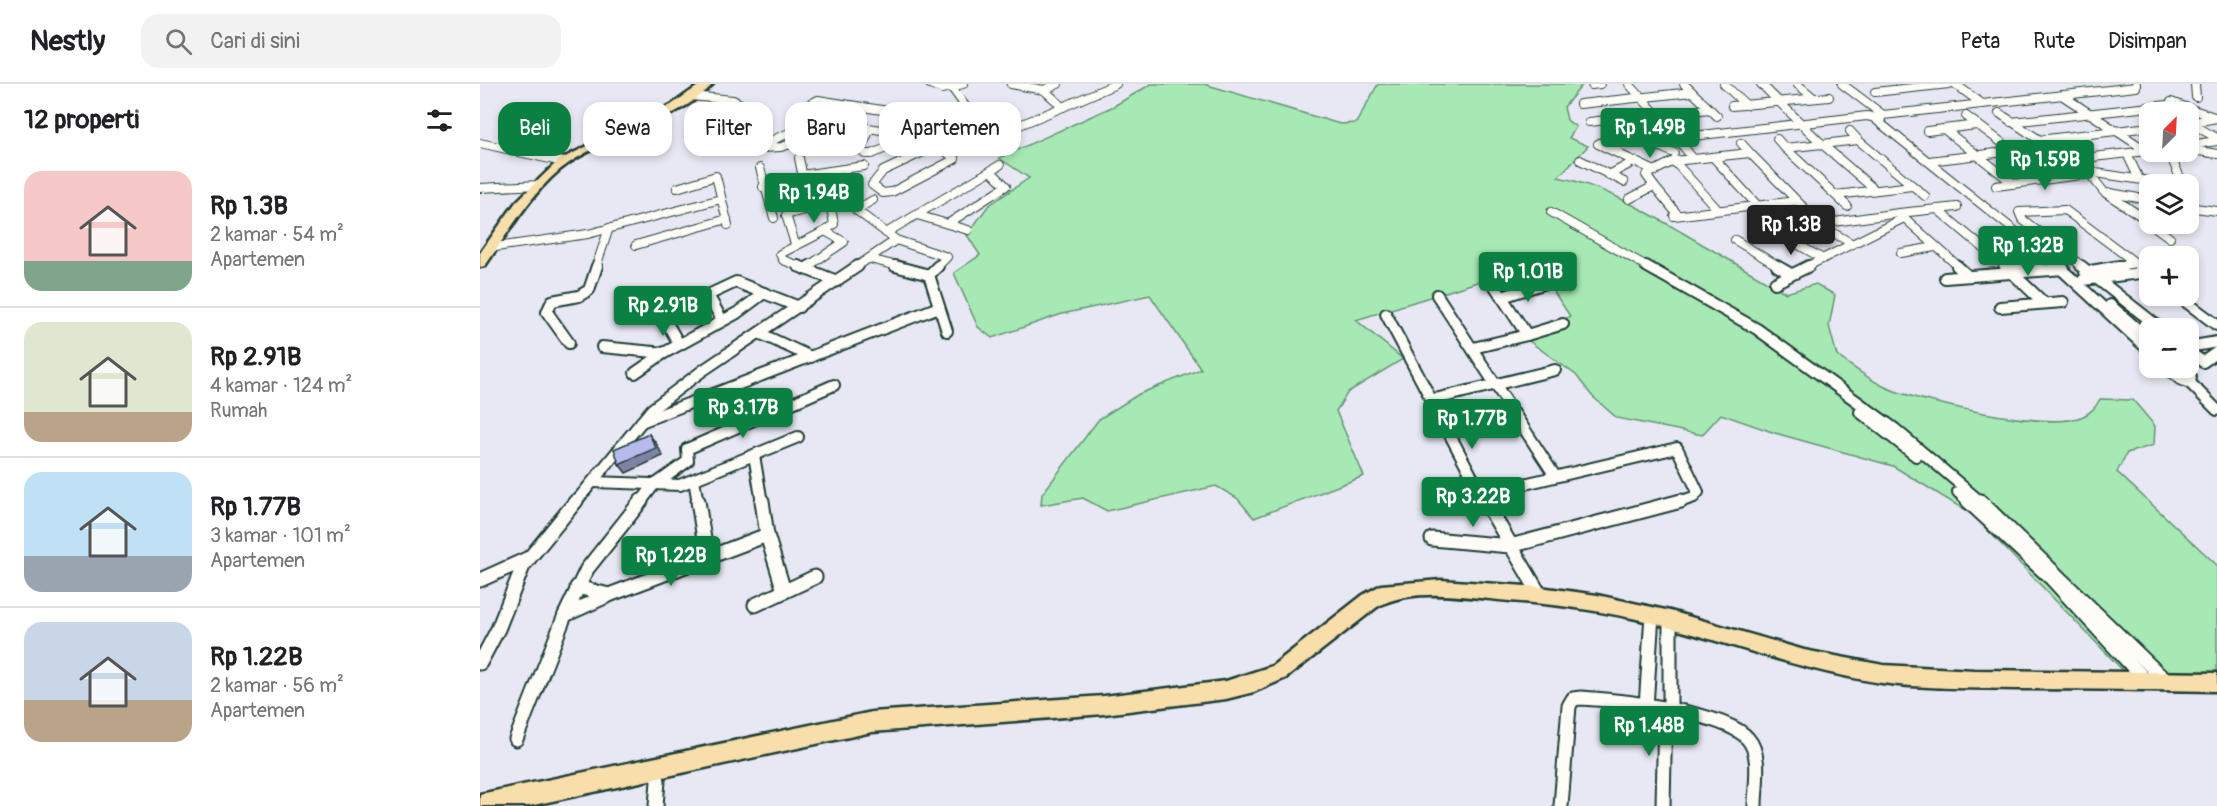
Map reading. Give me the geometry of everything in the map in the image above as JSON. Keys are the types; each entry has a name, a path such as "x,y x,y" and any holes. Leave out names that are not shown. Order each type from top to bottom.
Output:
{"main road":[{"path":"672,107 708,84"},
{"path":"480,263 504,225 539,185 563,162 583,151"},
{"path":"480,805 655,770 872,722 1104,705 1226,690 1254,683 1279,672 1301,657 1354,612 1388,591 1441,588 1540,595 1661,617 1804,659 1883,674 1984,679 2217,682"}],"street":[{"path":"930,84 938,89 963,84"},
{"path":"1011,84 1044,90 1063,107"},
{"path":"1044,90 1058,84"},
{"path":"1021,124 1116,84"},
{"path":"1592,85 1600,84"},
{"path":"1629,84 1670,129 1691,134 2136,87 2137,84"},
{"path":"1684,84 1717,116"},
{"path":"1724,84 1746,105"},
{"path":"1761,84 1822,144 1875,190"},
{"path":"1797,84 1814,98"},
{"path":"1834,84 2071,269 2139,330"},
{"path":"1842,84 1874,114"},
{"path":"1882,84 1890,90"},
{"path":"1875,92 1948,84"},
{"path":"1955,84 1979,102"},
{"path":"2195,84 2196,97"},
{"path":"952,88 962,102"},
{"path":"1580,104 1692,92"},
{"path":"2061,95 2139,146"},
{"path":"691,96 737,102"},
{"path":"1732,106 1829,97"},
{"path":"2162,99 2171,102"},
{"path":"814,102 818,100 831,102"},
{"path":"2012,122 2139,108"},
{"path":"1589,122 1710,109"},
{"path":"2199,112 2217,118 2199,121"},
{"path":"1999,113 2066,160 2089,173 2104,192 2139,216"},
{"path":"1966,116 2050,179"},
{"path":"1632,118 1654,144 1674,157 1718,210"},
{"path":"1927,130 1977,125"},
{"path":"2038,140 2139,128"},
{"path":"2199,128 2217,139"},
{"path":"867,129 879,130"},
{"path":"870,129 861,149 865,154 879,151"},
{"path":"1670,129 1665,131 1664,137 1681,143 1691,141 1691,134"},
{"path":"1944,129 2014,183"},
{"path":"1850,131 1925,196"},
{"path":"785,135 763,148 785,146"},
{"path":"1777,139 1847,206"},
{"path":"2217,139 2188,145 2199,151 2217,154"},
{"path":"1785,148 1858,140"},
{"path":"480,143 563,162"},
{"path":"1681,143 1693,159"},
{"path":"1741,143 1806,210"},
{"path":"938,145 955,159 892,192 883,193 872,185 884,171 938,145"},
{"path":"1932,161 2013,152"},
{"path":"2066,160 2139,152"},
{"path":"1619,153 1655,171"},
{"path":"1750,153 1693,159 1674,157 1646,175 1676,216 1796,201"},
{"path":"1713,157 1758,206"},
{"path":"799,158 802,177 815,207"},
{"path":"2086,158 2089,173"},
{"path":"2128,158 2139,179"},
{"path":"1580,160 1624,182"},
{"path":"1609,175 1635,161"},
{"path":"2174,164 2178,174"},
{"path":"886,233 1000,165"},
{"path":"763,187 802,177 864,166"},
{"path":"760,168 770,219 830,203 834,225 780,254 783,260 837,281"},
{"path":"949,224 1006,186 991,171"},
{"path":"1996,186 2089,173 2139,179"},
{"path":"636,245 728,222 716,176 677,188"},
{"path":"480,188 539,185"},
{"path":"1836,195 1912,186"},
{"path":"1629,199 1657,189"},
{"path":"2104,192 2139,198"},
{"path":"489,249 609,228 721,200"},
{"path":"873,200 856,210 896,240 946,255 946,259 929,275"},
{"path":"1823,259 1771,230 1863,218 1901,216 1957,207"},
{"path":"2199,208 2217,212"},
{"path":"1937,209 2044,303"},
{"path":"2139,265 2065,210 2019,213 2022,219 2139,340"},
{"path":"2145,680 2073,601 2011,539 1917,457 1842,397 1755,335 1562,224 1551,212 1757,329 1895,429 1996,515 2166,681"},
{"path":"786,215 795,244"},
{"path":"917,215 968,230"},
{"path":"1775,284 1901,216"},
{"path":"1901,216 1967,275"},
{"path":"1863,218 1880,229"},
{"path":"1818,224 1851,243"},
{"path":"569,343 547,312 552,301 579,296 589,290 609,228"},
{"path":"805,269 844,242 825,231"},
{"path":"2165,234 2170,238"},
{"path":"480,663 498,629 518,574 652,409 896,240"},
{"path":"1735,240 1791,274"},
{"path":"1901,253 1935,247"},
{"path":"870,258 929,275"},
{"path":"1945,278 2009,270 2071,269 2136,263"},
{"path":"2071,269 2097,278 2147,318"},
{"path":"2097,278 2139,274"},
{"path":"929,275 947,332"},
{"path":"679,344 663,315 709,297 736,282 799,307"},
{"path":"1502,297 1546,283"},
{"path":"1494,285 1527,335"},
{"path":"635,373 764,293"},
{"path":"1437,295 1555,477"},
{"path":"709,297 722,320"},
{"path":"2000,307 2063,302"},
{"path":"2191,306 2217,325"},
{"path":"640,423 939,307"},
{"path":"1386,314 1464,466 1540,595"},
{"path":"1473,348 1563,324"},
{"path":"759,333 811,357"},
{"path":"2199,346 2217,342"},
{"path":"602,347 664,353"},
{"path":"2199,359 2203,362 2217,352"},
{"path":"1431,400 1555,370"},
{"path":"2179,378 2190,384 2217,410"},
{"path":"2190,384 2191,378"},
{"path":"707,558 696,479 688,461 687,449 834,385"},
{"path":"593,482 669,487 696,479 798,437"},
{"path":"1432,539 1510,546 1679,502 1694,497 1698,492 1677,448 1482,494"},
{"path":"754,455 767,535 784,591"},
{"path":"516,739 577,587 597,553 653,486 688,461"},
{"path":"565,615 609,595 767,535"},
{"path":"480,580 530,557"},
{"path":"755,605 815,577"},
{"path":"577,587 609,595"},
{"path":"1646,707 1661,617"},
{"path":"1661,617 1668,709 1664,806"},
{"path":"1562,806 1568,715 1573,699 1590,698 1668,709 1731,726 1748,738 1754,750 1756,806"},
{"path":"655,770 658,782 656,806"}],"green space":[{"path":"1151,84 1204,84 1340,124 1356,123 1378,84 1583,84 1564,107 1567,120 1576,127 1569,138 1588,146 1558,177 1591,186 1623,200 1786,293 1816,284 1835,295 1829,326 1837,356 1877,383 1923,400 1952,407 2013,418 2041,420 2081,417 2092,410 2100,399 2133,400 2155,426 2154,445 2127,453 2117,472 2217,565 2217,686 2139,687 1973,515 1893,466 1775,433 1721,414 1702,435 1617,418 1592,396 1576,375 1529,341 1570,316 1535,264 1356,320 1403,359 1348,392 1336,411 1364,476 1254,518 1237,498 1216,486 1107,511 1083,498 1041,505 1042,494 1099,419 1139,394 1201,369 1150,295 1062,314 992,338 978,327 954,273 980,255 967,235 988,206 1029,178 999,158 1021,156 1021,148 1114,106"}],"building":[{"path":"649,434 656,448 619,464 614,449"}]}
